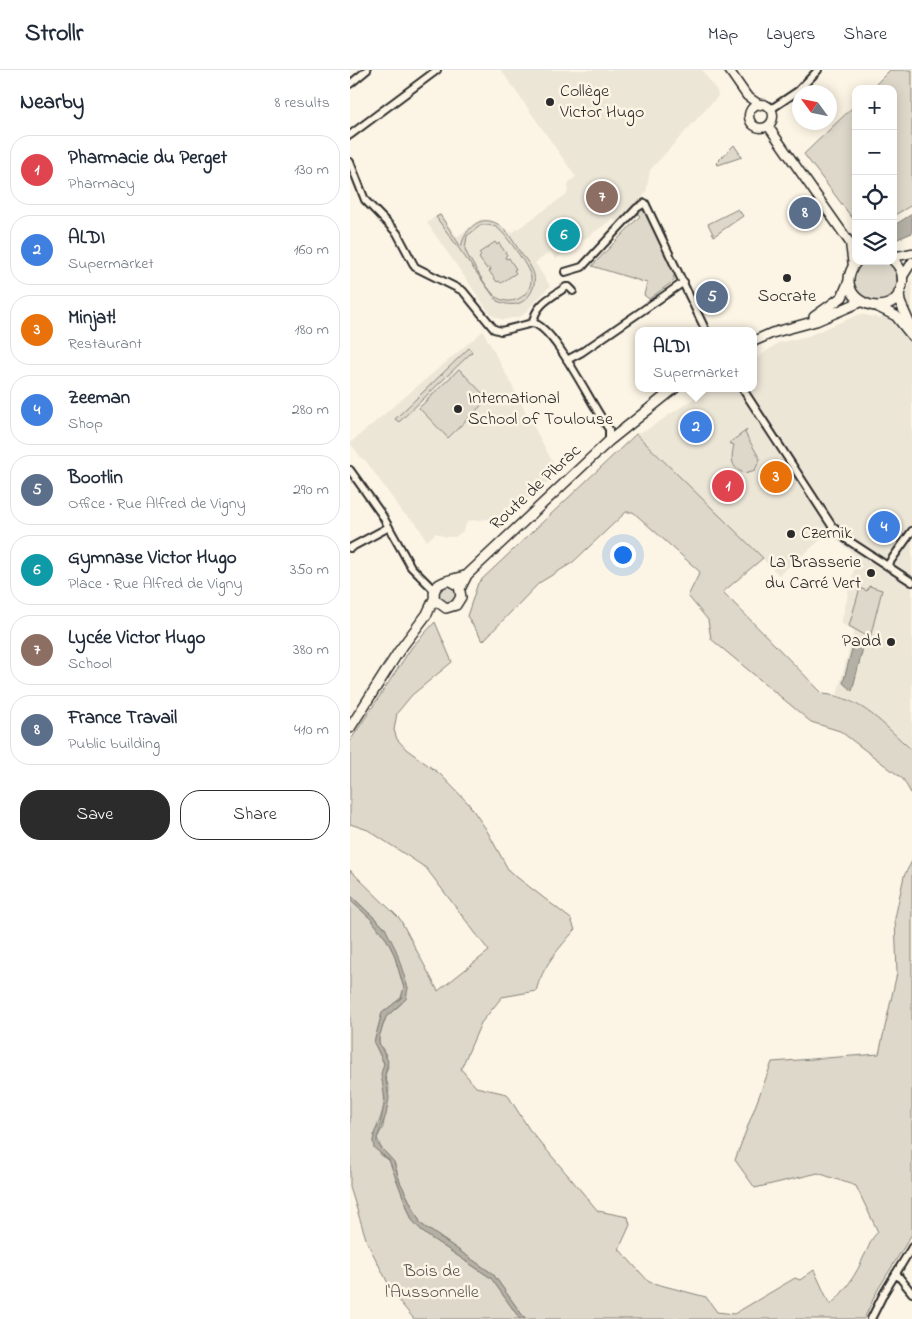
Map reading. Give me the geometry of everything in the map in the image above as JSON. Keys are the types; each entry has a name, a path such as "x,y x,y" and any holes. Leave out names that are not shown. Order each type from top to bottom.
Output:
{"main road":[{"path":"897,264 902,278 899,292 900,302 912,329"},
{"path":"811,322 842,297 855,265"},
{"path":"849,281 852,292 860,302 875,306 896,316 912,336"},
{"path":"875,306 888,304 899,292"},
{"path":"757,339 811,322 860,302"},
{"name":"Route de Pibrac","path":"460,589 467,575 609,441 670,392"},
{"name":"Route de Pibrac","path":"450,580 467,575"},
{"path":"350,728 404,643 427,614 436,590 450,580 460,589 461,597 457,604 450,608 442,607 427,614"},
{"path":"436,590 442,607"}],"street":[{"path":"350,84 367,70"},
{"path":"350,135 437,70"},
{"path":"729,70 747,96 760,105 771,109"},
{"path":"771,109 798,92 818,70"},
{"path":"747,96 750,120 753,125 761,128 768,126 773,119 771,109"},
{"path":"750,112 755,106 760,105"},
{"path":"768,126 852,244"},
{"path":"350,162 366,200 397,232 416,269 463,291 494,329 501,331 533,323 547,330 609,429 609,441"},
{"path":"565,272 582,267 636,208 646,203 706,327"},
{"path":"897,258 912,252"},
{"path":"902,278 912,262"},
{"path":"567,360 684,282"},
{"path":"533,323 535,314 542,304 566,287 569,287 572,291"},
{"path":"745,392 832,526 841,536 912,582"},
{"path":"350,470 389,526 411,567 436,590"},
{"path":"350,548 389,526"},
{"path":"887,566 912,531"},
{"path":"871,1319 912,1246"},
{"path":"896,1273 912,1293"}],"shaded area":[{"path":"501,70 702,70 717,91 718,96 650,170 646,193 618,223 613,219 556,259 550,252 535,263 550,286 522,316 503,320 491,315 427,223 440,213 457,237 481,219 496,222 512,233 567,194 569,182 576,177"},
{"path":"912,214 912,233 897,239 897,223"},
{"path":"912,277 912,750 858,703 837,695 854,631 841,623 857,557 829,533 779,575 636,434 648,429 704,392 757,392 757,358 778,343 808,336 860,314 880,318 906,298"},
{"name":"International School of Toulouse","path":"483,331 558,472 511,517 468,521 462,532 455,537 446,537 436,533 427,541 416,523 403,513 365,460 362,459 350,443"},
{"path":"855,638 864,644 852,691 843,683"},
{"path":"350,895 385,928 396,950 408,988 406,999 386,1017 379,1037 379,1043 388,1061 385,1075 389,1098 377,1143 394,1162 400,1182 421,1224 493,1274 525,1319 520,1319 491,1278 425,1234 412,1220 389,1160 374,1148 375,1131 380,1124 385,1100 381,1074 384,1063 374,1043 382,1013 401,998 404,988 394,954 387,940 371,919 350,900"}],"green space":[{"path":"890,70 912,70 912,205 897,214 897,85 875,85"},
{"path":"852,108 852,218 804,154 829,130 837,130 837,122"},
{"path":"734,145 742,157 718,165 716,163"},
{"path":"641,209 644,210 676,274 673,277 675,280 649,299 644,295 647,283 592,266 640,216 636,212"},
{"path":"738,209 743,216 714,236 708,224"},
{"path":"440,215 461,247 470,228 481,221 495,222 502,227 533,272 534,285 528,297 523,302 516,304 497,301 436,217","holes":["481,225 494,226 500,230 526,266 531,277 531,284 524,295 518,299 506,301 494,295 468,256 465,249 467,236"]},
{"path":"495,242 497,245 499,243 507,255 506,259 509,258 516,269 514,270 516,273 501,283 497,282 489,271 491,270 490,267 487,269 479,258 481,256 479,253"},
{"path":"859,265 891,265 897,277 896,290 884,302 866,302 854,290 854,272"},
{"path":"469,348 472,352 399,422 395,419"},
{"path":"459,369 488,399 448,438 419,408"},
{"path":"747,430 745,433 760,459 755,470 745,473 734,466 732,454 734,445 729,443"},
{"path":"636,434 763,558 723,592 823,694 837,696 861,707 872,714 912,750 912,795 903,779 840,731 811,722 711,639 708,620 688,596 700,572 633,512 626,512 572,563 539,583 483,641 467,616 478,583"},
{"path":"446,584 454,587 457,595 453,603 444,604 438,597 439,589"},
{"path":"869,586 882,590 870,638 849,626 860,588 867,591"},
{"path":"435,622 452,662 412,695 397,713 394,730 397,739 406,749 440,774 468,803 486,829 509,871 571,919 575,930 547,966 536,991 502,997 481,1023 461,1069 476,1087 507,1094 529,1129 598,1211 628,1217 630,1225 619,1249 649,1282 706,1297 717,1312 734,1314 795,1278 800,1280 814,1270 830,1305 854,1276 871,1241 878,1232 856,1186 818,1173 755,1188 735,1160 772,1062 879,1054 897,973 895,918 904,876 912,861 912,1234 877,1291 864,1319 525,1319 493,1274 421,1224 400,1182 394,1162 381,1148 377,1138 383,1127 389,1089 385,1075 388,1067 386,1055 379,1043 379,1037 386,1017 401,1004 408,988 385,928 350,895 350,870 400,919 438,991 489,951 426,868 368,830 350,824 350,741 412,647"},
{"name":"Bois de l'Aussonnelle","path":"350,900 371,919 387,940 394,954 404,988 401,998 382,1013 374,1042 384,1064 384,1098 382,1113 373,1141 381,1155 389,1160 412,1220 425,1234 491,1278 520,1319 414,1319 394,1295 367,1242 350,1187"}],"place":[{"name":"Collège Victor Hugo","path":"550,102"},
{"name":"Lycée Victor Hugo","path":"602,197"},
{"name":"France Travail","path":"805,213"},
{"name":"Gymnase Victor Hugo","path":"564,235"},
{"name":"Socrate","path":"787,278"},
{"name":"Bootlin","path":"712,297"},
{"name":"International School of Toulouse","path":"458,409"},
{"name":"ALDI","path":"696,427"},
{"name":"Minjat!","path":"776,477"},
{"name":"Pharmacie du Perget","path":"728,486"},
{"name":"Zeeman","path":"884,527"},
{"name":"Czernik","path":"791,534"},
{"name":"La Brasserie du Carré Vert","path":"871,573"},
{"name":"Padd","path":"891,642"}]}
